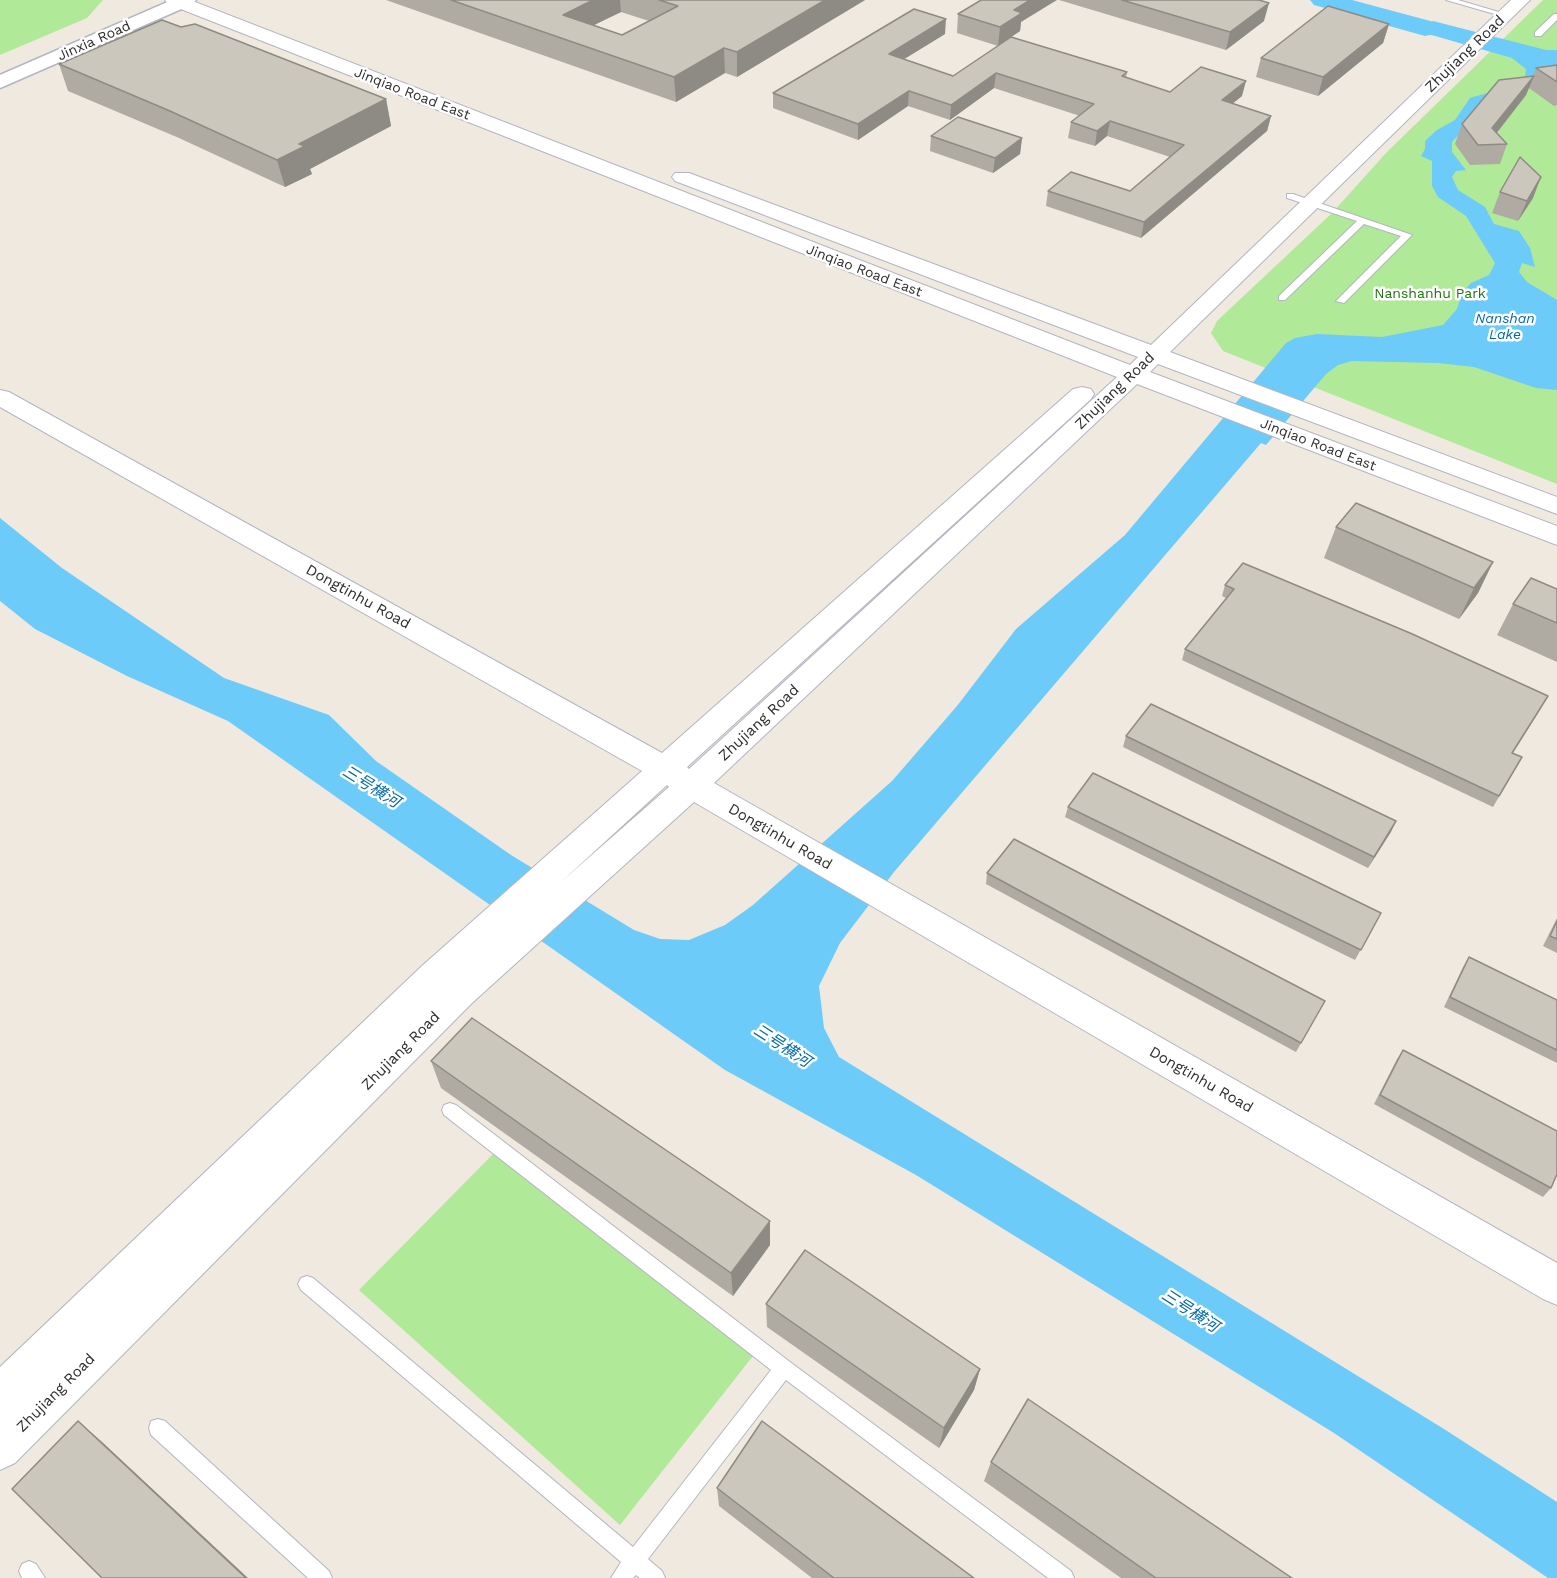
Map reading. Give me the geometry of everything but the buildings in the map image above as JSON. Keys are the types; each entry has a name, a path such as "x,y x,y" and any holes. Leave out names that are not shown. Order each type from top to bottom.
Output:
{"main road":[{"name":"Jinxia Road","path":"0,69 158,0"},
{"name":"Jinxia Road","path":"0,82 181,1"}],"street":[{"name":"Jinqiao Road East","path":"213,0 608,149"},
{"name":"Zhujiang Road","path":"0,1448 451,1000 492,944 572,873 691,786 1136,354 1459,48 1470,27 1502,8 1521,0"},
{"name":"Jinqiao Road East","path":"181,1 1136,354 1242,387 1557,506"},
{"name":"Zhujiang Road","path":"1232,251 1290,196 1459,48 1488,32 1502,8"},
{"name":"Jinqiao Road East","path":"663,169 1136,354 1223,408 1557,536"},
{"name":"Zhujiang Road","path":"572,873 664,769 1136,354"},
{"name":"Dongtinhu Road","path":"0,397 664,769 1557,1285"},
{"name":"Zhujiang Road","path":"0,1396 435,975 492,944"}],"lane":[{"path":"1450,0 1502,8"},
{"path":"1538,34 1557,16"},
{"path":"1290,196 1407,235 1341,302"},
{"path":"1282,298 1363,220"},
{"path":"450,1110 784,1368 1064,1578"},
{"path":"307,1284 655,1578"},
{"path":"621,1578 784,1368"},
{"path":"158,1428 322,1578"}],"green space":[{"path":"0,0 103,0 87,18 0,55"},
{"name":"Nanshanhu Park","path":"1543,0 1557,0 1557,484 1223,351 1211,333 1217,321 1332,213 1386,153"},
{"path":"497,1150 753,1356 620,1525 359,1290"}],"water":[{"path":"1433,21 1546,50 1557,50 1557,82 1525,87 1466,127 1452,142 1452,152 1466,170 1456,171 1452,177 1458,190 1485,207 1494,224 1519,231 1530,248 1535,267 1522,263 1519,272 1527,282 1557,300 1557,390 1536,388 1474,367 1438,363 1352,361 1338,365 1326,374 1266,445 1261,443 894,872 840,943 819,986 824,1028 839,1057 1444,1429 1557,1502 1557,1578 1548,1578 1334,1433 916,1175 725,1070 228,721 127,676 35,629 0,601 0,518 62,568 224,678 329,715 376,761 511,855 634,930 660,939 689,940 725,925 753,905 892,781 957,706 1016,629 1125,535 1286,343 1295,338 1317,334 1382,337 1443,325 1457,309 1462,293 1471,283 1489,275 1495,263 1466,216 1438,197 1432,186 1432,161 1421,156 1425,149 1425,141 1437,130 1455,120 1470,98 1498,90 1525,77 1526,69 1512,58 1421,32"}],"waterway":[{"path":"1323,0 1425,28"}],"water label":[{"name":"Nanshan Lake","path":"1505,328"},
{"name":"三号横河","path":"371,787"},
{"name":"三号横河","path":"782,1046"},
{"name":"三号横河","path":"1190,1311"}]}
